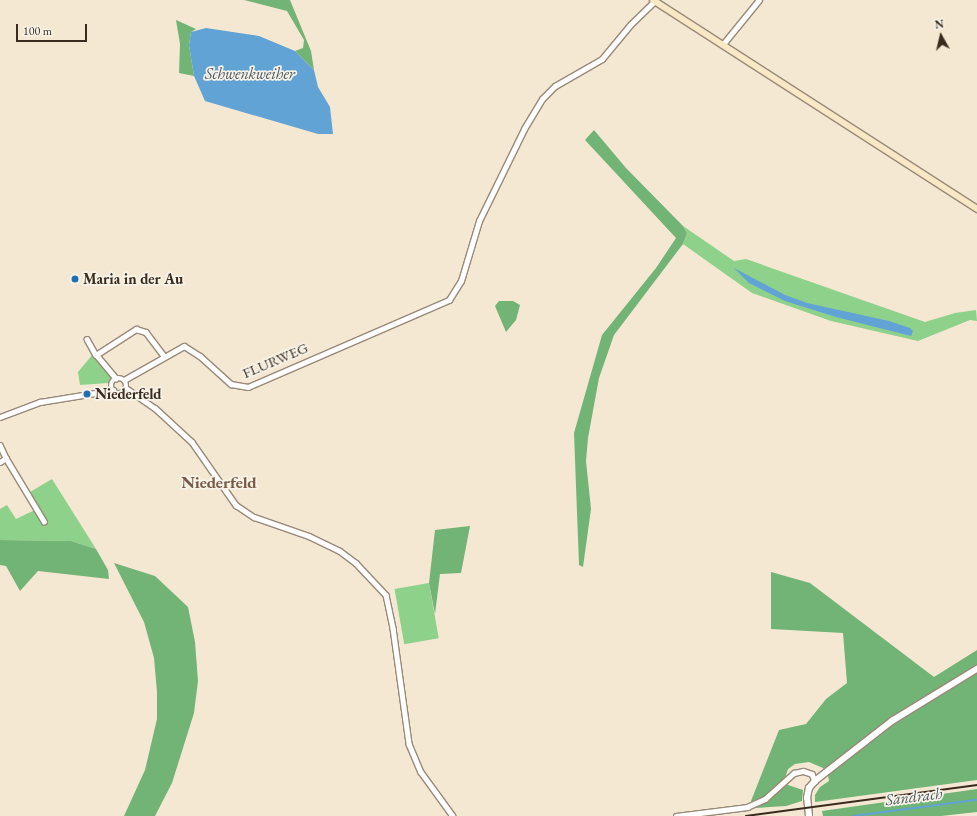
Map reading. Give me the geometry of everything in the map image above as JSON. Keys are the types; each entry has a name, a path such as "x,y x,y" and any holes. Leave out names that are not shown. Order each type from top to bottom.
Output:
{"main road":[{"path":"654,0 724,43 977,209"}],"street":[{"name":"FLURWEG","path":"124,380 178,347 188,347 231,384 248,387 292,366 383,330 449,300 461,281 479,221 524,129 542,99 555,86 602,59 654,0"},
{"path":"724,43 759,0"},
{"path":"96,355 139,329 146,332 164,356"},
{"path":"87,339 96,355 116,379 124,380 126,388 155,408 192,442 236,505 254,517 309,536 340,551 356,563 386,595 393,628 409,744 421,772 454,816"},
{"path":"112,390 112,382 116,379"},
{"path":"0,417 40,402 112,390 120,394 126,388"},
{"path":"0,445 6,458 44,521"},
{"path":"0,462 6,458"},
{"path":"809,814 809,788 815,781 892,720 977,669"},
{"path":"676,816 747,807 765,799 794,773 805,770 812,774 815,781"}],"green space":[{"path":"244,0 290,0 311,51 314,70 295,51 303,48 304,40 287,11"},
{"path":"176,20 196,29 191,32 189,45 194,76 179,73 180,44"},
{"path":"594,130 626,168 683,226 687,233 683,244 614,335 599,378 588,438 586,461 591,509 583,567 579,565 574,433 602,335 656,268 676,238 585,140"},
{"path":"683,226 734,261 746,259 925,322 955,313 976,310 977,321 970,320 918,341 831,321 752,293 683,244 687,233"},
{"path":"499,301 513,301 520,305 516,320 506,332 495,306"},
{"path":"93,354 111,377 108,383 80,385 78,372"},
{"path":"52,479 96,549 71,541 0,540 0,509 7,505 16,519 39,508 30,492"},
{"path":"470,526 461,573 440,574 435,614 429,583 435,530"},
{"path":"0,540 71,541 96,549 108,570 109,579 38,571 20,591 6,566 0,565"},
{"path":"114,563 155,576 188,607 195,642 198,681 194,713 172,783 155,816 124,816 145,770 157,719 157,692 154,658 144,622"},
{"path":"771,572 810,583 934,677 977,650 977,780 815,802 815,795 820,787 829,781 828,775 823,768 809,762 795,764 788,769 785,778 788,785 803,790 802,801 786,806 754,808 751,801 779,730 806,724 826,699 847,683 843,633 771,629"},
{"path":"429,583 439,638 404,644 395,589"},
{"path":"977,789 977,812 941,816 823,816 822,811"}],"water":[{"name":"Schwenkweiher","path":"206,28 259,36 295,51 314,70 318,87 330,107 333,134 318,134 205,101 194,76 189,45 191,32"},
{"path":"734,268 785,295 807,303 889,321 910,328 913,331 911,336 836,317 785,301 749,283"}],"waterway":[{"name":"Sandrach","path":"853,816 977,800"}],"railway":[{"path":"746,816 977,785"}],"place":[{"name":"Maria in der Au","path":"75,279"},
{"name":"Niederfeld","path":"87,394"}],"district":[{"name":"Niederfeld","path":"219,483"}]}
